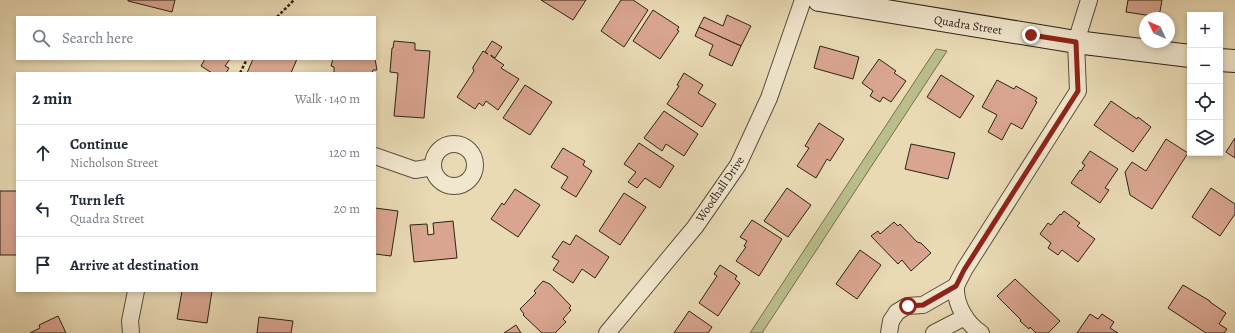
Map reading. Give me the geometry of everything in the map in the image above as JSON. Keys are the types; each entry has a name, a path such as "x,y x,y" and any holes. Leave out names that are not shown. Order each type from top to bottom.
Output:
{"main road":[{"name":"Quadra Street","path":"819,0 1076,42 1187,56"},
{"path":"1223,60 1235,61"}],"street":[{"name":"Woodhall Drive","path":"607,333 695,227 738,165 769,98 803,0"},
{"path":"981,333 972,327 965,317 957,299 956,286 964,270 1078,91 1076,42 1088,0"},
{"path":"376,156 415,170 433,167"},
{"path":"889,333 891,322 897,312 908,306 923,305 956,286"},
{"path":"131,333 130,321 136,292"},
{"path":"934,333 965,317"}],"path":[{"path":"279,16 294,0"},
{"path":"240,72 246,60"}],"green space":[{"path":"936,49 947,51 762,333 750,333"}],"building":[{"path":"128,0 175,0 172,12"},
{"path":"541,0 586,0 573,20"},
{"path":"621,0 633,0 648,10 624,47 601,31"},
{"path":"1128,0 1162,0 1160,12 1139,12 1139,14 1126,12"},
{"path":"653,10 679,27 677,30 679,31 660,59 633,41"},
{"path":"727,15 751,26 741,46 699,27 704,17 723,26"},
{"path":"699,27 741,46 732,66 709,55 713,45 695,36"},
{"path":"394,41 415,43 415,50 430,51 424,118 394,116 398,73 390,72"},
{"path":"492,41 502,47 495,58 491,56 504,65 501,68 519,79 498,110 486,101 483,106 479,103 475,109 457,97 474,71 473,67 483,51 488,54 485,52"},
{"path":"820,46 859,57 853,79 814,68"},
{"path":"879,59 896,71 894,73 906,81 891,102 883,97 880,102 870,96 873,91 862,83"},
{"path":"204,60 229,60 225,66 229,68 227,72 210,72 201,66"},
{"path":"253,60 297,60 291,72 247,72"},
{"path":"333,60 375,60 377,70 373,70 372,72 334,72 334,67 331,66"},
{"path":"684,73 703,85 698,93 716,104 702,127 667,104 679,86 677,85"},
{"path":"941,75 974,96 960,118 927,97"},
{"path":"997,80 1014,89 1016,86 1037,98 1035,101 1037,102 1022,129 1011,123 1002,140 988,132 997,115 982,107"},
{"path":"525,85 552,102 530,135 503,118"},
{"path":"1111,101 1137,119 1138,117 1151,127 1133,152 1094,125"},
{"path":"664,111 698,134 684,156 666,144 662,151 644,138"},
{"path":"819,123 844,139 830,161 827,159 816,178 797,166 809,148 805,146"},
{"path":"1235,138 1235,158 1226,152"},
{"path":"1166,139 1187,152 1152,209 1130,195 1125,172 1132,162 1146,171"},
{"path":"639,143 674,166 660,188 645,178 637,188 628,182 636,172 624,164"},
{"path":"911,144 955,153 948,179 905,169"},
{"path":"563,148 585,161 583,165 592,171 576,197 561,188 568,177 551,167"},
{"path":"1090,151 1118,169 1105,188 1109,190 1100,203 1071,183 1085,165 1082,163"},
{"path":"787,188 811,205 788,237 764,221"},
{"path":"1211,188 1235,204 1235,214 1220,236 1192,217"},
{"path":"515,189 540,205 518,237 491,219 502,203 504,205"},
{"path":"0,191 16,191 16,255 0,255"},
{"path":"624,193 646,207 620,245 599,231"},
{"path":"376,208 398,211 391,256 376,254"},
{"path":"1064,211 1080,223 1077,226 1095,239 1078,262 1062,250 1058,255 1048,248 1051,243 1040,234 1048,223 1051,225"},
{"path":"752,220 782,239 759,276 736,261 746,247 744,246 747,241 740,237"},
{"path":"453,221 457,258 414,262 410,225 427,224 428,235 434,234 433,223"},
{"path":"894,222 898,226 900,224 917,242 921,243 931,253 911,271 902,260 898,264 871,236 878,231 880,234"},
{"path":"576,235 609,257 595,278 582,269 573,283 553,270 559,261 552,257 563,241 570,245"},
{"path":"860,250 881,265 857,299 836,284"},
{"path":"720,265 737,276 735,279 740,283 718,316 699,303 717,276 714,274"},
{"path":"1015,279 1060,321 1048,333 1036,333 1030,327 1029,329 997,296"},
{"path":"543,281 550,284 571,306 569,308 571,310 563,319 566,322 555,333 542,333 523,315 524,314 520,309 536,293 534,291"},
{"path":"1183,285 1210,301 1226,313 1219,324 1227,329 1224,333 1206,333 1168,308"},
{"path":"182,292 212,292 207,323 177,319"},
{"path":"689,311 712,327 708,333 674,333"},
{"path":"1090,314 1098,319 1102,314 1114,322 1110,328 1118,333 1077,333"},
{"path":"58,316 66,333 30,333 40,328 39,325"},
{"path":"259,317 293,321 291,333 257,333"},
{"path":"516,325 521,333 504,333"}],"route":[{"path":"908,306 923,305 956,286 964,270 1078,91 1076,42 1031,35"}]}
